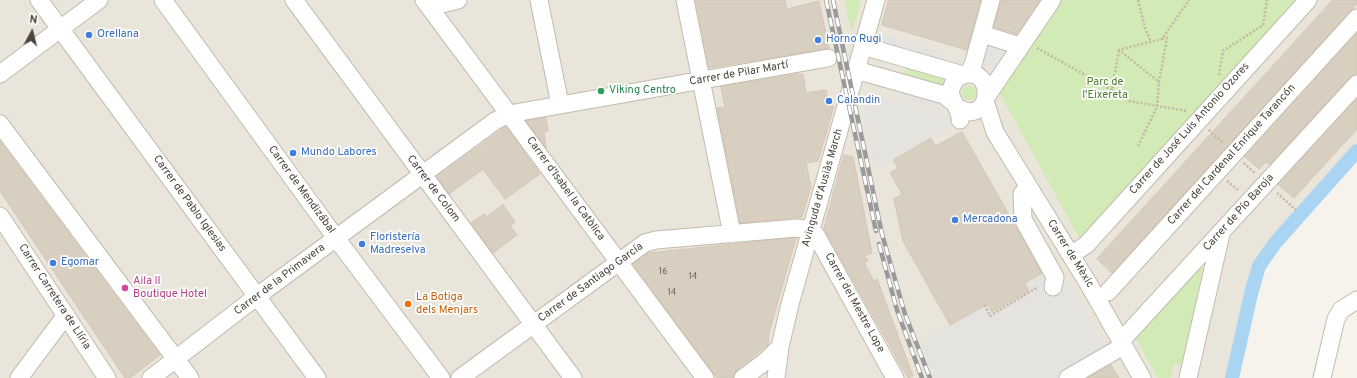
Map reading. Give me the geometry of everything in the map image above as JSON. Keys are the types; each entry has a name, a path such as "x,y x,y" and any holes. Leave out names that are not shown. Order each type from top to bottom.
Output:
{"street":[{"name":"Carrer de Pablo Iglesias","path":"39,0 317,378"},
{"path":"0,74 61,30 99,0"},
{"name":"Carrer de Mendizábal","path":"163,0 336,238 441,378"},
{"name":"Carrer de Colom","path":"294,0 573,378"},
{"path":"427,4 458,0"},
{"path":"539,0 560,104"},
{"path":"685,0 732,234"},
{"name":"Avinguda d'Ausiàs March","path":"777,376 780,347 810,230 876,0"},
{"path":"991,0 972,70 958,78 951,87 951,97 959,110 968,111 978,109 1052,0"},
{"name":"Carrer de José Luis Antonio Ozores","path":"1071,255 1086,245 1308,0"},
{"name":"Carrer d'Isabel la Catòlica","path":"427,4 706,378"},
{"name":"Carrer del Cardenal Enrique Tarancón","path":"1108,292 1357,18"},
{"path":"982,34 1022,43"},
{"path":"863,46 965,75 973,75 986,85 986,98"},
{"name":"Carrer de Pilar Martí","path":"509,114 828,58"},
{"name":"Carrer de Mèxic","path":"856,70 944,95 959,110 975,116 995,132"},
{"name":"Carrer de Pío Baroja","path":"1068,378 1122,344 1357,84"},
{"name":"Carrer de Mèxic","path":"986,98 995,132 1071,255 1142,378"},
{"name":"Carrer de la Primavera","path":"151,378 256,297 336,238 495,121 509,114"},
{"path":"0,124 190,378"},
{"path":"1028,187 1022,194 1023,219 1054,282"},
{"name":"Carrer Carretera de Llíria","path":"1,218 107,378"},
{"name":"Carrer de Santiago García","path":"460,378 642,245 650,242 797,228 810,230"},
{"name":"Carrer del Mestre Lope","path":"810,230 816,235 828,255 894,378"},
{"path":"1188,378 1221,234"},
{"path":"1322,378 1336,319 1341,310 1357,300"},
{"path":"19,378 66,315"},
{"path":"743,378 770,358 780,347"}],"path":[{"path":"1138,0 1145,28 1151,42"},
{"path":"1162,39 1189,0"},
{"path":"1217,78 1220,74 1220,60 1223,51 1263,25 1267,0"},
{"path":"1119,50 1167,38 1159,82 1157,107 1138,146"},
{"path":"1022,43 1112,90 1129,102 1193,111"},
{"path":"1112,90 1119,50"},
{"path":"1119,50 1159,82"},
{"path":"1208,129 1296,210"},
{"path":"1217,172 1250,202"},
{"path":"985,305 990,316 1054,282"}],"shaded area":[{"path":"0,0 1357,0 1357,143 1257,258 1228,378 0,378"},
{"path":"882,35 946,53 944,60 881,42"},
{"path":"987,39 1010,46 996,69 980,64"},
{"path":"896,89 941,102 944,111 898,98"},
{"path":"878,97 964,121 931,138 876,170 864,112"},
{"path":"1042,273 1067,280 1107,351 1059,378 935,378 920,341 987,304 993,312 1029,291 1025,283"}],"green space":[{"path":"844,0 861,0 853,28 851,30"},
{"name":"Parc de l'Eixereta","path":"1063,0 1302,0 1082,243 1000,94"},
{"path":"906,68 946,80 945,86 904,75"},
{"path":"966,86 972,86 976,90 976,96 972,100 966,100 962,96 962,90"},
{"path":"1198,267 1206,271 1185,366 1174,364 1171,378 1158,378 1135,337"}],"building":[{"path":"696,0 785,0 787,9 819,1 829,48 709,68"},
{"path":"889,0 981,0 967,50 882,25"},
{"path":"1001,0 1040,0 1017,34 994,27"},
{"path":"1333,0 1357,0 1357,4 1112,273 1097,259"},
{"path":"1357,33 1357,74 1350,77 1270,164 1266,162 1259,169 1245,157"},
{"path":"803,74 806,93 826,90 829,107 834,106 818,161 806,163 811,187 802,217 740,223 717,108 725,107 721,87"},
{"path":"1357,99 1357,129 1294,198 1278,184"},
{"path":"546,118 548,131 544,132 546,148 526,121"},
{"path":"506,127 540,174 505,199 483,169 449,194 437,177"},
{"name":"Mercadona","path":"962,132 1042,273 1025,283 1029,291 992,312 988,304 950,325 903,241 894,199 902,194 890,173 898,168 893,160 931,138 935,146"},
{"path":"0,141 160,355 130,378 125,378 0,191"},
{"path":"844,155 853,157 872,253 865,256 868,261 864,263 874,281 877,279 913,376 908,378 824,229"},
{"path":"503,205 515,222 510,226 517,235 493,253 471,223 484,214 486,217"},
{"path":"796,238 769,333 768,345 737,370 733,378 717,378 633,264 649,253"},
{"path":"1111,365 1119,378 1088,378"}],"waterway":[{"path":"1232,378 1251,294 1259,266 1276,242 1357,151"}],"railway":[{"path":"826,0 876,231"},
{"path":"833,0 882,234 905,314 930,378"},
{"path":"879,244 897,310 922,378"}],"place":[{"name":"Orellana","path":"89,35"},
{"name":"Horno Rugi","path":"818,40"},
{"name":"Viking Centro","path":"601,91"},
{"name":"Calandin","path":"829,101"},
{"name":"Mundo Labores","path":"293,153"},
{"name":"Mercadona","path":"955,220"},
{"name":"Floristería Madreselva","path":"362,244"},
{"name":"Egomar","path":"53,263"},
{"name":"Aila II Boutique Hotel","path":"125,288"},
{"name":"La Botiga dels Menjars","path":"408,304"}]}
